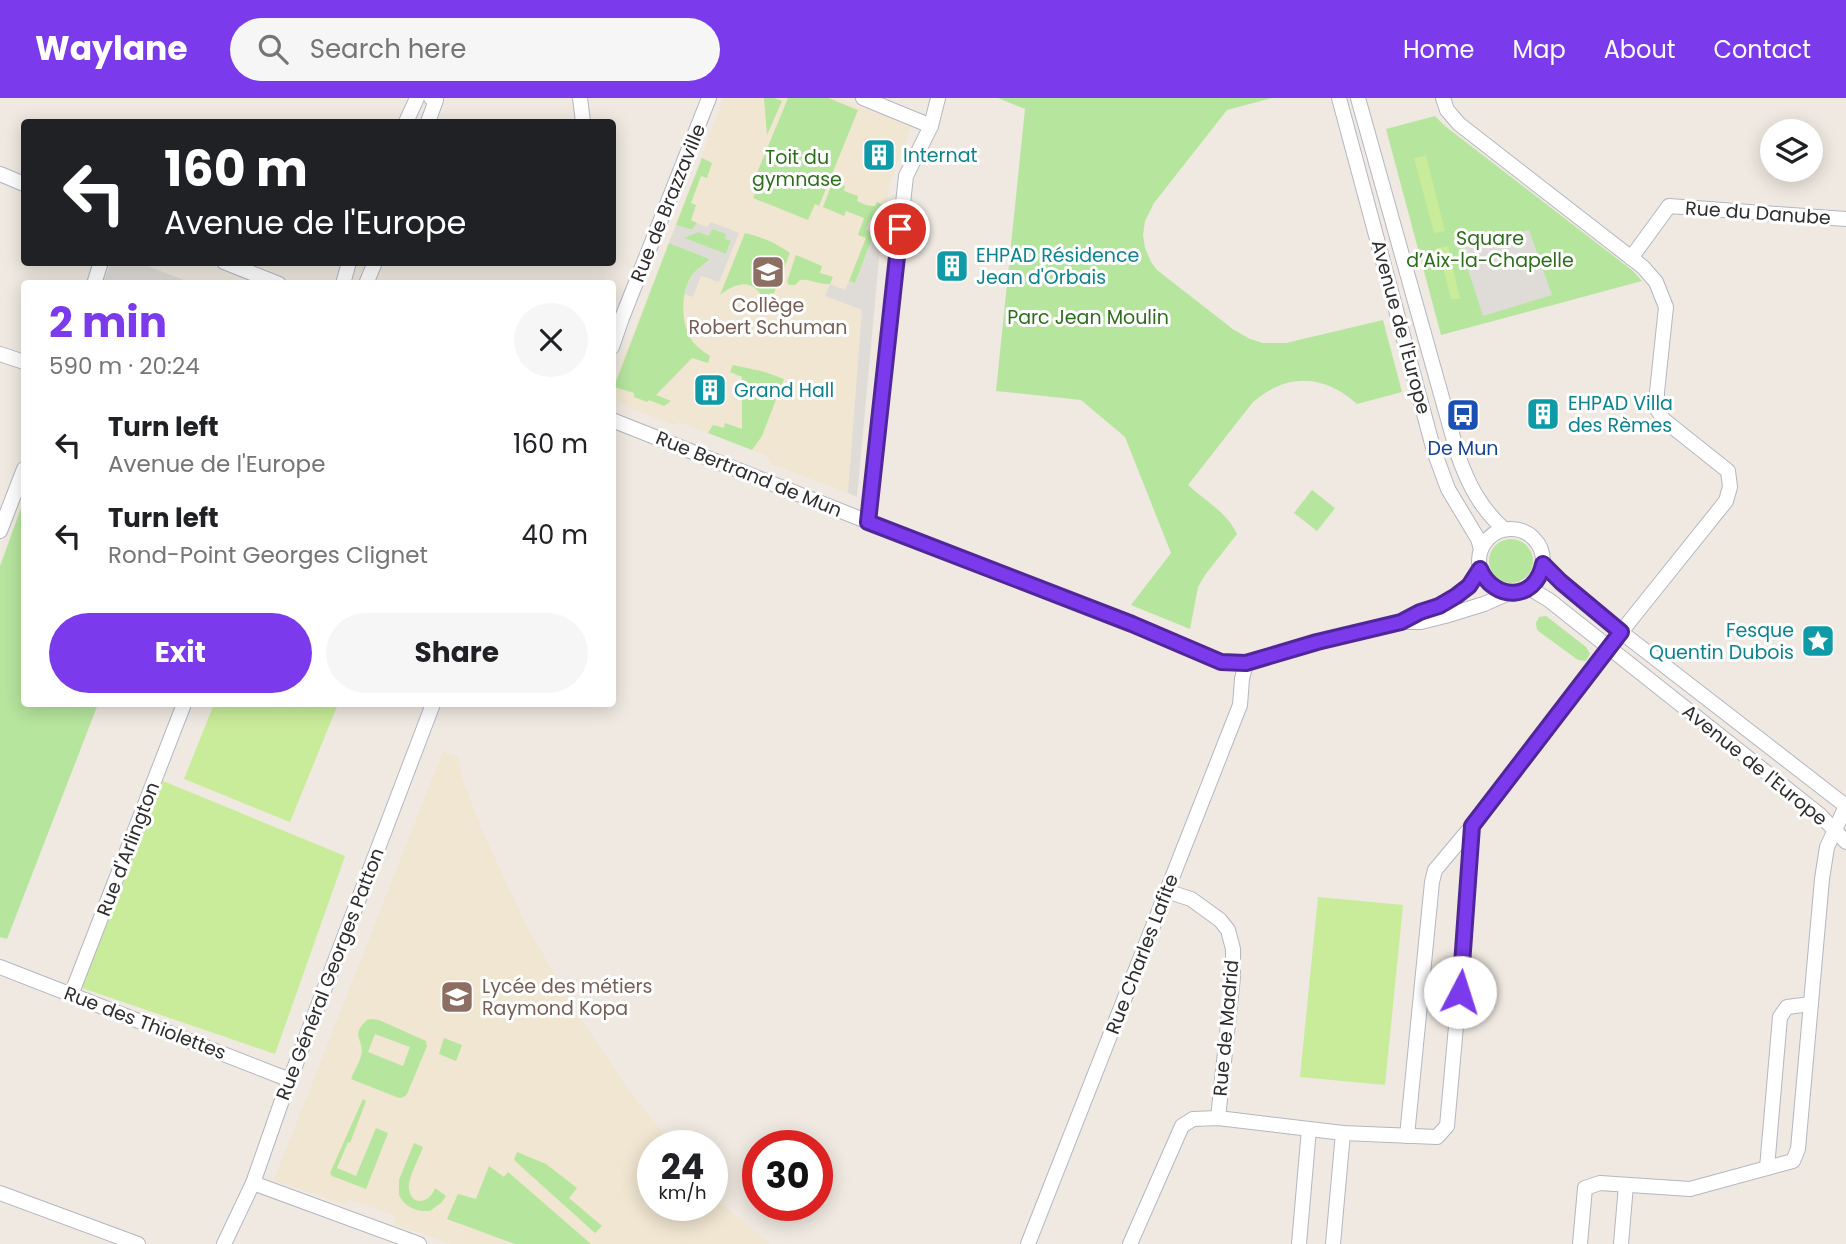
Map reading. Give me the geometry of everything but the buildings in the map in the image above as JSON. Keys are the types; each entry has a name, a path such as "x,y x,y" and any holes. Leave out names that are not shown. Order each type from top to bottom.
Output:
{"street":[{"path":"407,119 417,98"},
{"path":"429,119 436,100 431,98"},
{"path":"580,98 583,119"},
{"name":"Rue de Brazzaville","path":"616,334 709,98"},
{"path":"863,98 931,126"},
{"path":"868,522 906,176 931,126 937,98"},
{"name":"Avenue de l'Europe","path":"1339,98 1434,451 1448,489 1478,539 1481,549"},
{"name":"Avenue de l'Europe","path":"1358,98 1462,468 1488,514 1504,529"},
{"path":"1406,1136 1435,870 1726,501 1730,487 1728,471 1664,420 1657,409 1666,307 1656,282 1643,267 1459,124 1447,110 1443,98"},
{"path":"0,174 21,183"},
{"name":"Rue du Danube","path":"1631,258 1669,206 1846,219"},
{"path":"234,266 269,280"},
{"path":"1388,279 1407,275"},
{"path":"0,354 21,361"},
{"name":"Rue Bertrand de Mun","path":"616,422 1137,626 1221,662 1246,663 1317,642 1401,622 1421,622 1484,604 1509,593"},
{"path":"0,531 21,477"},
{"path":"1504,529 1516,529 1532,537 1542,552 1543,564 1539,578 1523,591 1499,591 1490,586 1480,569 1481,549 1492,534 1504,529"},
{"name":"Avenue de l'Europe","path":"1543,564 1621,632 1846,806"},
{"name":"Rue Bertrand de Mun","path":"1401,622 1456,596 1469,586 1480,569"},
{"name":"Avenue de l'Europe","path":"1529,588 1549,600 1810,807 1846,842"},
{"name":"Rue Charles Lafite","path":"1028,1244 1240,705 1246,663"},
{"name":"Rue d'Arlington","path":"71,995 183,707"},
{"name":"Rue Général Georges Patton","path":"225,1244 253,1183 432,707"},
{"path":"1580,1244 1585,1188 1600,1183 1690,1189 1793,1161 1798,1149 1826,847 1846,806"},
{"path":"1218,1118 1343,1133 1406,1136 1437,1137 1447,1126 1472,826"},
{"name":"Rue de Madrid","path":"1130,1244 1182,1126 1193,1119 1218,1118 1233,976 1233,949 1228,930 1220,920 1191,899 1167,891"},
{"name":"Rue des Thiolettes","path":"0,967 290,1080"},
{"path":"1767,1168 1780,1017 1787,1007 1811,1003"},
{"path":"1299,1244 1309,1129"},
{"path":"1333,1244 1343,1133"},
{"path":"253,1183 419,1244"},
{"path":"1621,1244 1626,1185"},
{"path":"0,1193 138,1244"}],"shaded area":[{"name":"Collège Robert Schuman","path":"724,98 837,98 912,125 889,185 887,203 884,206 857,497 770,463 768,456 679,422 675,425 627,407 616,397 616,377"},
{"path":"881,204 884,205 857,497 848,493 862,310 825,296 830,284 845,290 849,281 855,283 874,234 866,230 870,220 877,216"},
{"path":"711,222 739,233 719,282 701,276 693,297 685,294 687,286 693,274 710,259 669,243 676,225 691,230 697,223 707,227","holes":["712,229 726,234 725,239 731,241 726,254 684,238 698,232 709,236"]},
{"path":"1529,230 1552,295 1483,316 1461,247"},
{"path":"110,266 147,266 184,280 104,280"},
{"name":"Lycée des métiers Raymond Kopa","path":"443,751 458,757 463,781 482,830 527,927 581,1019 628,1089 660,1130 637,1130 637,1221 728,1221 728,1209 770,1244 451,1244 394,1224 393,1215 351,1200 345,1205 274,1180"}],"green space":[{"path":"764,98 782,101 767,135"},
{"name":"Toit du gymnase","path":"788,98 828,98 858,110 819,206 815,204 808,220 753,198 759,182 754,180"},
{"name":"Parc Jean Moulin","path":"998,98 1272,98 1227,110 1154,203 1145,221 1143,235 1151,262 1157,270 1234,330 1263,343 1286,343 1383,320 1402,392 1357,404 1331,387 1318,383 1292,382 1279,386 1253,402 1188,485 1222,513 1237,534 1198,587 1190,629 1131,605 1171,553 1125,437 1081,400 996,391 1025,109"},
{"name":"Square d’Aix-la-Chapelle","path":"1435,116 1633,271 1642,281 1441,335 1386,129"},
{"path":"1426,156 1445,231 1434,233 1414,158"},
{"path":"702,158 712,163 707,178 701,176 691,203 696,205 691,220 697,223 692,230 676,225"},
{"path":"833,181 845,186 844,191 858,196 857,201 861,203 872,206 877,202 881,204 877,217 870,220 866,229 874,233 855,284 849,281 866,238 858,235 864,218 846,211 844,216 823,207"},
{"path":"712,228 727,234 731,241 726,254 683,238 698,232"},
{"path":"745,233 769,241 790,253 766,313 761,295 751,286 737,285 720,295"},
{"path":"669,243 710,259 689,281 683,308 689,335 701,350 710,356 708,363 692,358 656,395 671,401 664,406 634,397 634,393 616,388"},
{"path":"1448,246 1460,299 1451,299 1438,248"},
{"path":"796,255 822,266 820,273 833,277 830,284 800,280 795,285 789,285 787,282"},
{"path":"733,365 784,379 762,436 752,450 708,433 713,425 724,428 725,423 742,429 742,377 730,372"},
{"path":"1312,490 1335,508 1317,531 1294,513"},
{"path":"21,508 21,707 97,707 7,939 0,937 0,566"},
{"path":"1511,539 1527,545 1533,561 1527,577 1511,583 1495,577 1489,561 1495,545"},
{"path":"1546,616 1586,647 1590,654 1586,661 1578,660 1537,630 1539,617"},
{"path":"213,707 337,707 290,822 184,779"},
{"path":"163,781 345,856 275,1054 82,988"},
{"path":"1318,897 1403,905 1385,1085 1300,1077"},
{"path":"367,1020 379,1020 426,1041 427,1046 404,1097 396,1097 351,1079 362,1052 359,1029","holes":["375,1034 410,1047 403,1066 368,1052"]},
{"path":"444,1038 462,1045 456,1061 439,1054"},
{"path":"363,1099 366,1101 337,1168 356,1176 376,1128 388,1133 366,1189 330,1173"},
{"path":"414,1143 423,1147 410,1180 410,1194 421,1201 429,1197 435,1188 446,1196 430,1211 412,1208 404,1203 399,1195 399,1180"},
{"path":"517,1152 546,1164 577,1188 569,1198 602,1226 595,1233 514,1160"},
{"path":"489,1166 504,1177 508,1172 591,1244 515,1244 447,1219 458,1194 476,1199"}],"place":[{"name":"Internat","path":"879,155"},
{"name":"EHPAD Résidence Jean d'Orbais","path":"952,266"},
{"name":"Collège Robert Schuman","path":"768,272"},
{"name":"Grand Hall","path":"710,390"},
{"name":"EHPAD Villa des Rèmes","path":"1543,414"},
{"name":"De Mun","path":"1463,415"},
{"name":"Fesque Quentin Dubois","path":"1818,641"},
{"name":"Lycée des métiers Raymond Kopa","path":"457,997"}],"route":[{"path":"900,229 868,522 1132,624 1221,662 1246,663 1317,642 1401,622 1456,596 1469,586 1480,569 1490,586 1499,591 1523,591 1539,578 1543,564 1621,632 1472,826 1460,992"}]}
